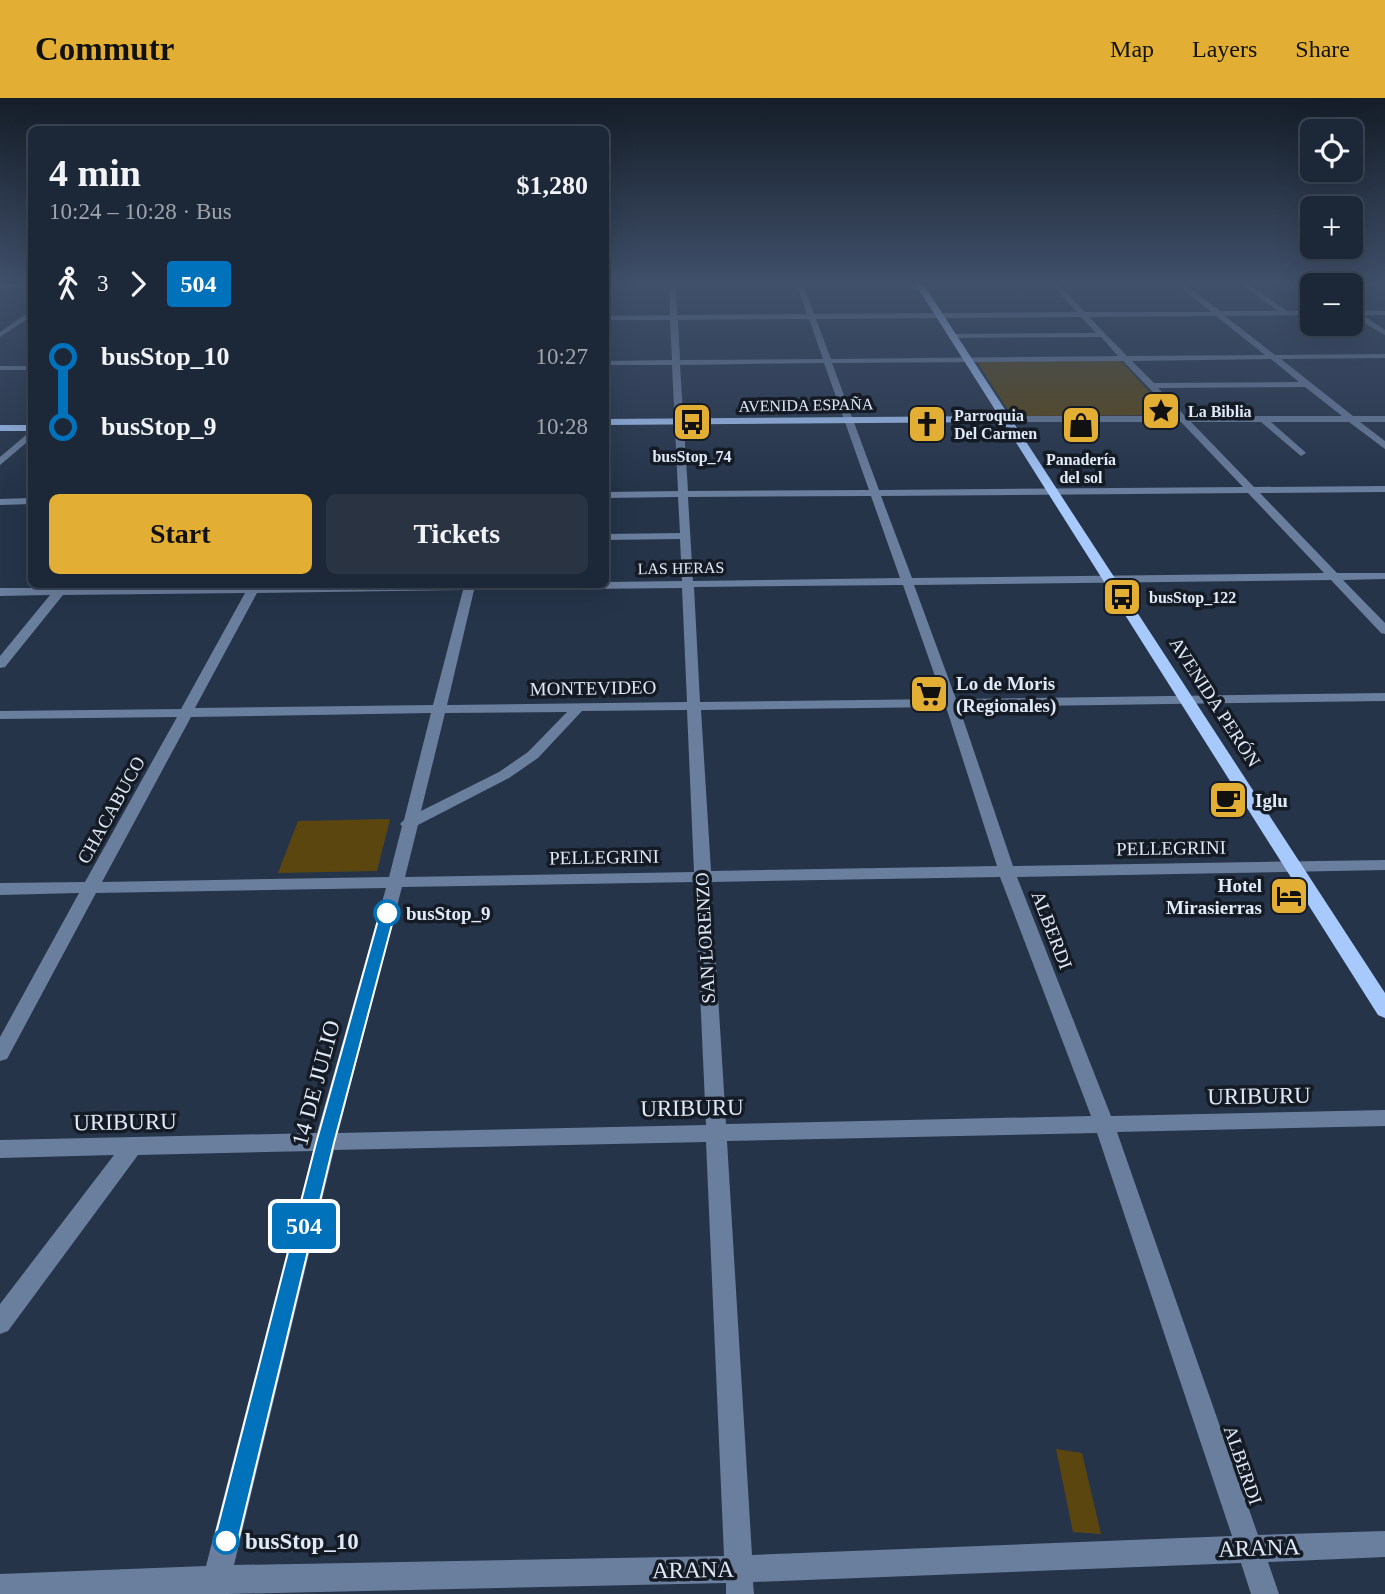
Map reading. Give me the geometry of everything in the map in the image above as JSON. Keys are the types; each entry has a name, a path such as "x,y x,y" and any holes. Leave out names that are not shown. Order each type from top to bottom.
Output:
{"main road":[{"name":"AVENIDA PERÓN","path":"963,352 1385,1010"},
{"name":"AVENIDA ESPAÑA","path":"609,422 1007,419"},
{"path":"0,428 28,428"}],"street":[{"name":"SAN LORENZO","path":"676,352 739,1582"},
{"name":"ALBERDI","path":"825,352 951,702 1007,873 1104,1124 1265,1594"},
{"path":"1118,352 1385,630"},
{"path":"1266,352 1385,446"},
{"path":"609,363 1385,356"},
{"path":"0,368 28,368"},
{"path":"1150,386 1307,384"},
{"path":"1182,418 1264,420 1349,417"},
{"path":"1007,419 1385,417"},
{"path":"1264,420 1301,453"},
{"path":"0,462 28,437"},
{"path":"609,495 1385,489"},
{"path":"0,502 28,501"},
{"path":"609,537 685,536"},
{"name":"LAS HERAS","path":"609,585 1385,576"},
{"path":"0,664 62,588"},
{"name":"LAS HERAS","path":"0,592 62,588"},
{"name":"CHACABUCO","path":"0,1054 253,588"},
{"name":"14 DE JULIO","path":"215,1587 325,1143 396,881 469,588"},
{"name":"MONTEVIDEO","path":"0,715 1385,697"},
{"path":"408,824 504,775 533,755 579,707"},
{"name":"PELLEGRINI","path":"0,889 1385,865"},
{"name":"URIBURU","path":"0,1149 1385,1118"},
{"path":"0,1323 133,1146"},
{"name":"ARANA","path":"0,1588 739,1582 1249,1548 1385,1544"}],"shaded area":[{"path":"1120,360 1171,415 1012,416 977,362"},
{"path":"390,819 377,871 278,873 298,821"},
{"path":"1056,1449 1082,1453 1101,1534 1073,1532"}],"bus line":[{"name":"504","path":"226,1541 325,1143 387,913"}],"place":[{"name":"La Biblia","path":"1161,411"},
{"name":"busStop_74","path":"692,422"},
{"name":"Parroquia Del Carmen","path":"927,424"},
{"name":"Panadería del sol","path":"1081,425"},
{"name":"busStop_122","path":"1122,597"},
{"name":"Lo de Moris (Regionales)","path":"929,694"},
{"name":"Iglu","path":"1228,800"},
{"name":"Hotel Mirasierras","path":"1289,896"},
{"name":"busStop_9","path":"387,913"},
{"name":"busStop_10","path":"226,1541"}]}
